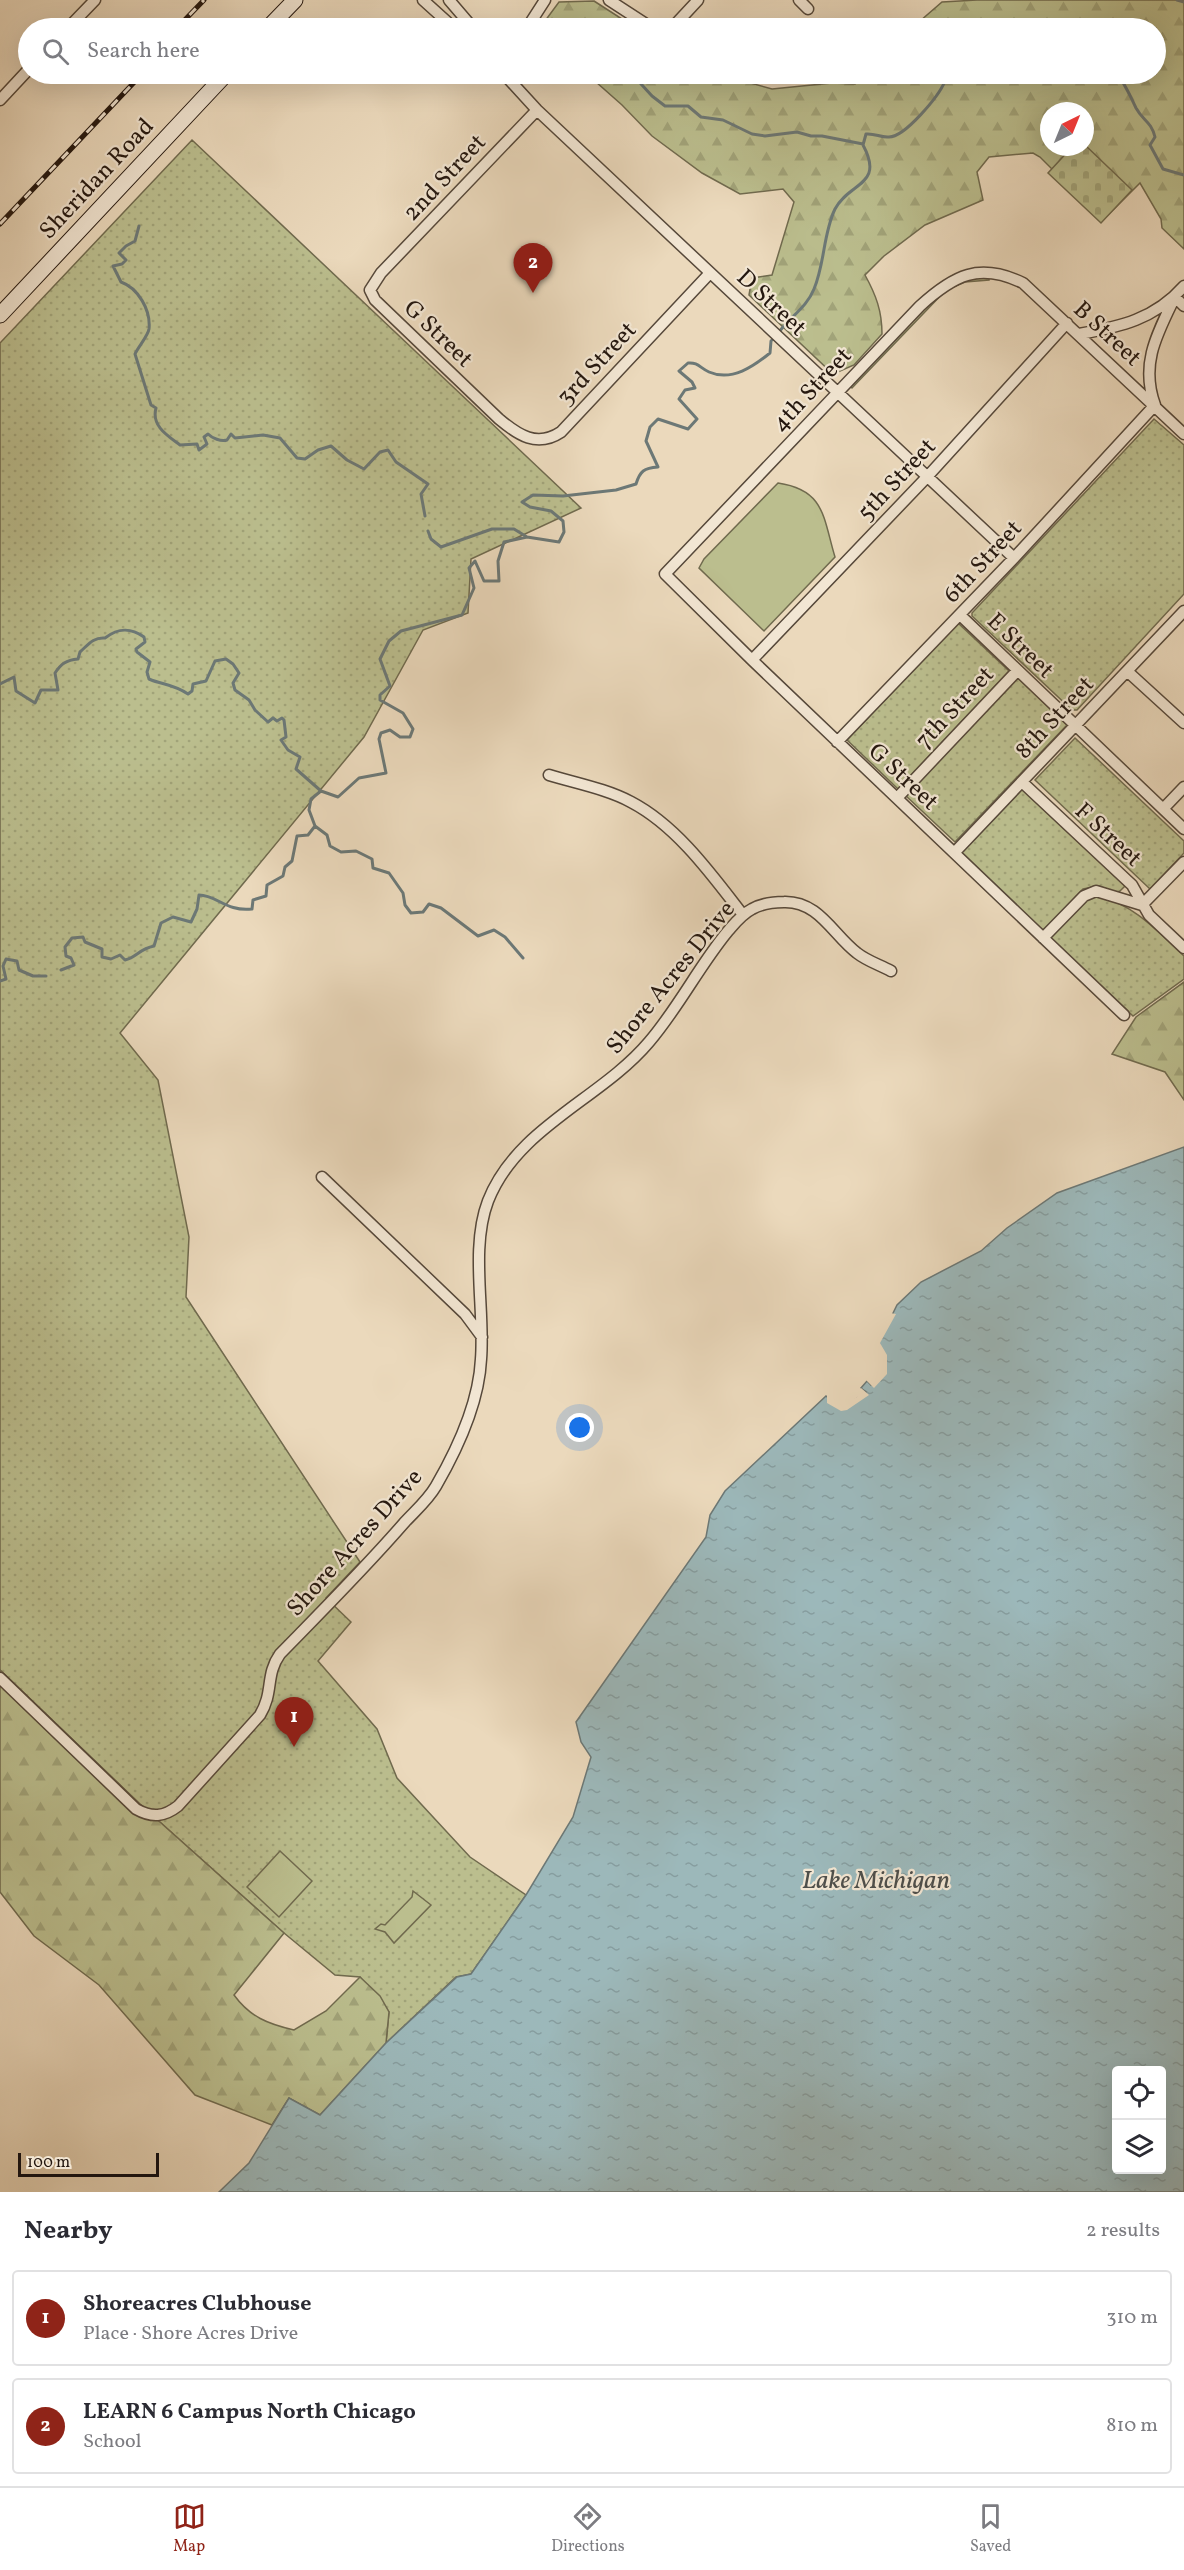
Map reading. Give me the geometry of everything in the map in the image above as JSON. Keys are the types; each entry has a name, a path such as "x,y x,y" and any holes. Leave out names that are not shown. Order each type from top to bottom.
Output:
{"main road":[{"path":"278,18 295,0"},
{"name":"Sheridan Road","path":"0,315 217,84"}],"street":[{"path":"78,18 95,0"},
{"path":"423,0 443,18"},
{"path":"448,0 464,18"},
{"path":"533,18 545,0"},
{"path":"609,0 637,18"},
{"path":"681,18 698,0"},
{"path":"799,0 808,9"},
{"path":"0,100 18,81"},
{"name":"D Street","path":"513,84 537,110 1014,558"},
{"name":"2nd Street","path":"381,273 537,110"},
{"name":"G Street","path":"381,273 370,290 375,300 499,419"},
{"name":"3rd Street","path":"499,419 515,432 532,440 551,438 556,435 710,273"},
{"name":"B Street","path":"997,273 1023,283 1184,434"},
{"name":"4th Street","path":"674,566 920,306 941,287 966,274 997,273"},
{"path":"1079,334 1129,324 1150,314 1174,297 1184,286"},
{"path":"1174,297 1184,306"},
{"path":"1155,405 1148,380 1149,362 1157,335 1174,297"},
{"name":"5th Street","path":"752,660 927,477 1067,323"},
{"name":"6th Street","path":"837,742 1014,558 1155,405"},
{"name":"G Street","path":"674,566 665,574 837,742 1124,1015"},
{"name":"8th Street","path":"955,852 1184,611"},
{"name":"E Street","path":"960,615 1184,829"},
{"name":"7th Street","path":"897,798 1017,671"},
{"path":"1127,671 1184,723"},
{"path":"549,775 629,801 648,811 678,839 743,915"},
{"name":"F Street","path":"1022,782 1132,885 1149,915 1184,948"},
{"path":"1163,809 1184,787"},
{"path":"1043,938 1084,896 1096,891 1142,905 1184,862"},
{"name":"Shore Acres Drive","path":"0,1678 136,1809 153,1815 170,1812 260,1715 267,1702 273,1664 280,1654 381,1549 435,1487 459,1440 477,1391 482,1337 482,1231 488,1202 506,1170 538,1134 638,1055 653,1037 716,945 743,915 752,909 771,903 788,902 804,906 829,923 860,956 891,970"},
{"path":"322,1177 465,1314 482,1337"}],"green space":[{"path":"1184,0 1184,249 1162,228 1161,219 1140,183 1103,220 1040,157 1033,153 989,157 977,172 983,200 925,225 884,256 865,275 878,303 882,334 854,365 833,374 749,295 752,278 772,275 794,202 783,189 740,194 702,173 652,136 598,84 754,84 772,89 822,84 1166,84 1166,18 924,18 942,2"},
{"path":"594,1 620,18 547,18 559,2"},
{"path":"192,140 581,508 471,559 468,613 423,630 364,737 120,1033 158,1080 189,1237 186,1297 360,1562 326,1598 351,1622 318,1661 377,1729 397,1778 470,1857 526,1895 471,1974 456,1977 386,2043 389,2012 360,1977 335,1975 284,1933 142,1806 0,1670 0,343"},
{"path":"1094,154 1132,190 1101,223 1048,173 1064,156 1094,156"},
{"path":"989,277 989,280 965,282 946,290 852,388 850,386 933,297 957,281"},
{"path":"1154,419 1184,445 1184,594 1077,710 1072,710 972,616 972,613"},
{"path":"778,483 805,492 814,499 824,518 835,557 764,631 699,568 704,559"},
{"path":"958,623 1009,671 898,789 847,740"},
{"path":"1018,678 1067,725 955,842 905,795"},
{"path":"1075,738 1184,841 1184,853 1150,889 1035,780"},
{"path":"1021,788 1125,886 1118,893 1099,886 1083,889 1043,931 960,852"},
{"path":"1097,895 1134,912 1184,956 1184,979 1133,1016 1049,937 1086,898"},
{"path":"1184,982 1184,1100 1165,1072 1112,1054 1136,1017"},
{"path":"0,1670 142,1806 284,1933 234,1995 246,2009 268,2022 294,2030 326,2011 360,1977 380,1996 389,2012 386,2043 320,2115 289,2098 272,2125 195,2095 99,1985 34,1936 0,1892"},
{"path":"280,1851 312,1881 279,1917 247,1887"},
{"path":"413,1891 431,1905 394,1943 385,1932 375,1929 381,1924 385,1925 412,1897"}],"water":[{"name":"Lake Michigan","path":"1184,1147 1184,2192 219,2192 249,2163 289,2098 320,2115 386,2043 457,1977 471,1974 526,1895 573,1817 591,1757 581,1742 576,1722 706,1537 710,1515 725,1491 826,1396 841,1409 866,1392 861,1388 867,1381 871,1385 884,1367 879,1342 897,1305 921,1282 981,1251 1007,1228 1057,1193"}],"pier":[{"path":"890,1313 896,1314 880,1343 887,1355 887,1374 874,1388 865,1379 871,1381 880,1367 876,1342"},
{"path":"861,1388 869,1395 847,1410 841,1411 827,1403 827,1393 841,1405 857,1397"}],"waterway":[{"path":"1177,0 1184,2"},
{"path":"641,84 665,106 688,106 701,117 723,120 752,134 765,136 797,132 863,144"},
{"path":"779,332 807,301 814,289 828,228 835,209 841,200 868,176 869,158 863,145 866,134 886,137 904,130 921,115 944,84"},
{"path":"1124,84 1151,128 1155,137 1150,145 1163,169 1184,175"},
{"path":"139,226 135,241 119,253 126,260 122,264 113,266 121,282 133,289 146,307 149,329 135,354 151,405 156,408 156,420 162,430 180,445 197,444 199,450 207,444 204,437 208,434 222,440 227,440 231,434 235,438 263,435 280,438 297,458 305,459 318,450 331,446 347,460 364,469 380,452 388,450 396,462 428,484 421,494 425,516"},
{"path":"428,531 431,539 441,547 492,529 514,529 527,537 559,542 564,532 563,521 551,511 530,507 522,502 533,495 563,496 616,490 636,484 643,471 658,467 646,441 650,427 658,419 688,429 697,419 679,399 685,390 695,388 692,382 679,371 691,363 718,375 734,374 757,363 770,353 771,341 775,337"},
{"path":"0,684 14,677 16,691 35,703 41,690 58,690 55,673 62,665 67,661 78,659 80,652 94,640 124,630 144,637 145,642 136,649 150,662 147,672 149,679 178,688 188,694 192,691 193,684 206,681 215,661 226,659 239,673 233,683 235,690 249,700 255,710 268,722 273,718 277,721 282,718 284,720 286,737 281,740 288,750 300,757 296,769 321,791 338,797 359,778 386,773 379,739 381,733 390,730 400,737 410,737 413,729 403,713 380,700 380,695 390,686 380,659 389,641 401,631 462,615 474,588 469,568 475,561 484,581 499,581 498,561 504,542 527,537"},
{"path":"61,970 74,965 71,958 66,956 65,947 72,938 83,937 85,942 102,949 102,957 111,959 120,955 125,960 154,946 161,923 173,917 191,922 197,909 199,895 235,908 252,909 253,900 266,896 267,885 283,876 285,867 292,861 297,836 308,835 315,826 309,810 311,799 321,791"},
{"path":"315,826 327,835 330,846 341,852 356,851 372,859 373,868 389,873 403,893 405,905 411,913 423,912 429,904 441,908 478,936 494,930 505,937 523,958"},
{"path":"0,981 6,979 3,966 6,959 17,961 19,970 33,976 46,976"}],"railway":[{"path":"187,18 204,0"},
{"path":"0,224 133,84"}],"place":[{"name":"LEARN 6 Campus North Chicago","path":"533,293"},
{"name":"Shoreacres Clubhouse","path":"294,1747"}]}
